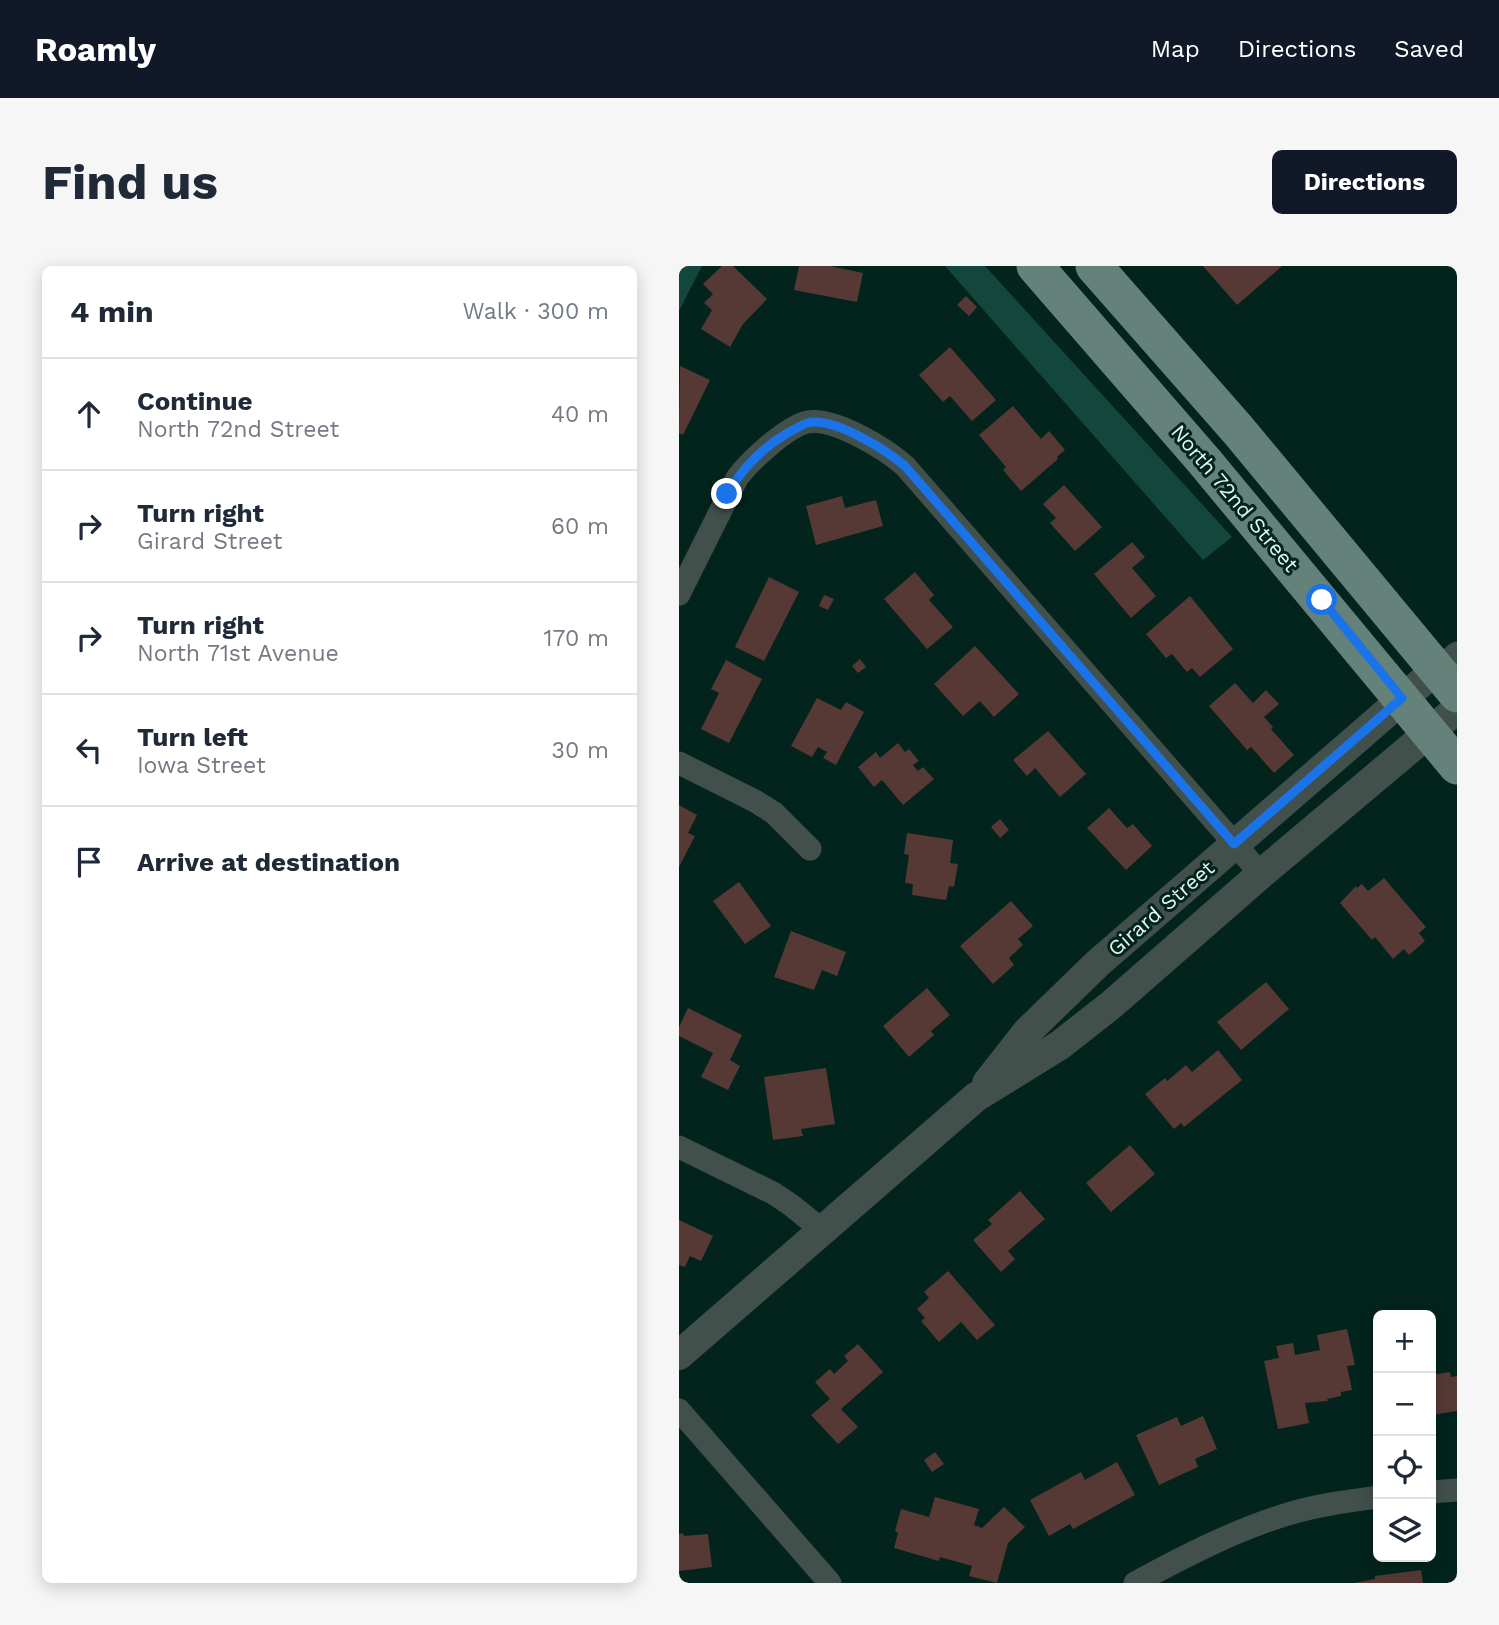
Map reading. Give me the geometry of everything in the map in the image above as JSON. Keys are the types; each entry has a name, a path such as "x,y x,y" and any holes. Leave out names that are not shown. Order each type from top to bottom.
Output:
{"main road":[{"name":"North 72nd Street","path":"1035,266 1205,462 1402,698 1443,720 1457,766"},
{"path":"1094,266 1450,672"}],"street":[{"path":"679,594 737,478 746,466 776,439 808,422 831,425 871,441 905,466 1261,874"},
{"name":"Girard Street","path":"976,1097 1027,1032 1063,996 1402,698 1450,672"},
{"name":"Girard Street","path":"679,1355 976,1097 1061,1045 1111,1005 1443,720"},
{"path":"679,764 774,813 810,849"},
{"path":"679,1147 773,1193 822,1230"},
{"path":"679,1410 830,1583"},
{"path":"1436,1492 1457,1490"},
{"path":"1135,1583 1251,1527 1289,1513 1373,1498"}],"green space":[{"path":"679,266 702,266 679,311"},
{"path":"945,266 985,266 1232,537 1203,560"}],"building":[{"path":"722,266 733,266 767,299 743,324 730,347 701,329 712,310 704,303 713,294 703,284"},
{"path":"799,266 830,266 863,273 857,302 794,290"},
{"path":"1203,266 1282,266 1237,305"},
{"path":"966,296 977,307 969,316 957,305"},
{"path":"950,347 996,400 972,421 950,396 943,402 919,375"},
{"path":"680,366 710,380 683,435 679,433"},
{"path":"1013,406 1041,439 1049,431 1065,450 1021,491 1003,470 1006,467 979,435"},
{"path":"1064,485 1102,527 1075,551 1050,523 1056,518 1043,504"},
{"path":"842,496 845,508 876,500 883,526 816,545 806,506"},
{"path":"1132,542 1145,557 1132,568 1156,596 1131,618 1094,574"},
{"path":"915,572 934,595 929,600 953,627 927,649 884,599"},
{"path":"769,577 799,592 764,661 735,647"},
{"path":"824,595 834,599 828,610 819,606"},
{"path":"1190,596 1233,649 1200,677 1192,668 1187,672 1172,654 1166,658 1146,634"},
{"path":"975,646 1019,694 994,717 980,701 963,716 934,684"},
{"path":"860,659 866,667 858,673 852,666"},
{"path":"726,660 762,679 729,743 701,729 719,693 711,689"},
{"path":"1235,683 1253,703 1266,690 1279,704 1264,717 1294,755 1274,773 1251,747 1247,750 1209,706"},
{"path":"817,698 841,710 846,702 864,712 836,765 823,758 827,752 818,747 812,757 791,746"},
{"path":"1048,731 1086,774 1060,797 1035,768 1027,776 1013,760"},
{"path":"898,743 905,752 909,749 919,761 913,765 918,771 923,767 934,779 903,805 882,780 874,787 858,767 876,752 880,758"},
{"path":"679,805 697,815 688,833 695,836 679,867"},
{"path":"1109,808 1127,828 1133,824 1152,846 1126,870 1087,828"},
{"path":"1000,819 1009,830 1000,838 991,827"},
{"path":"907,833 953,840 950,863 958,864 954,887 949,886 946,900 912,895 913,884 905,883 909,855 904,854"},
{"path":"1384,878 1426,927 1419,933 1425,941 1409,955 1404,949 1393,959 1375,937 1372,940 1340,903 1356,886 1357,888 1362,884 1368,891"},
{"path":"739,882 771,926 745,944 713,901"},
{"path":"1011,901 1033,926 1018,939 1023,945 1009,958 1014,965 993,984 960,946"},
{"path":"791,931 846,952 837,976 822,970 814,990 774,977"},
{"path":"1266,982 1289,1009 1241,1050 1217,1022"},
{"path":"927,988 950,1015 931,1031 934,1035 909,1057 883,1026"},
{"path":"688,1008 742,1035 730,1060 740,1066 728,1090 701,1077 713,1053 679,1036 679,1027"},
{"path":"1218,1050 1242,1080 1184,1127 1181,1123 1174,1129 1145,1094 1186,1065 1192,1072"},
{"path":"826,1068 835,1124 801,1129 803,1136 773,1140 764,1077"},
{"path":"1130,1145 1155,1174 1111,1212 1086,1183"},
{"path":"1020,1191 1045,1219 1008,1251 1015,1259 1001,1272 973,1240 992,1224 988,1220"},
{"path":"679,1220 713,1236 701,1261 690,1256 685,1267 679,1265"},
{"path":"948,1271 995,1325 977,1340 961,1322 939,1342 921,1321 925,1318 917,1309 929,1298 924,1292"},
{"path":"1347,1329 1355,1365 1347,1366 1352,1390 1341,1392 1341,1396 1327,1399 1328,1401 1305,1403 1309,1423 1278,1429 1264,1361 1279,1358 1276,1346 1293,1343 1295,1355 1320,1350 1317,1335"},
{"path":"858,1344 883,1372 841,1409 858,1427 838,1444 811,1415 830,1399 815,1382 830,1369 834,1374 848,1361 844,1356"},
{"path":"1450,1372 1451,1377 1457,1376 1457,1411 1436,1414 1436,1374"},
{"path":"1203,1416 1217,1449 1195,1459 1198,1467 1159,1485 1136,1435 1177,1417 1181,1426"},
{"path":"935,1452 944,1464 932,1472 924,1460"},
{"path":"1117,1462 1135,1495 1073,1529 1070,1524 1049,1536 1030,1500 1081,1472 1085,1480"},
{"path":"935,1497 979,1509 974,1525 982,1528 1004,1507 1025,1527 1008,1543 997,1583 969,1576 972,1566 940,1557 939,1561 894,1548 901,1509 929,1517"},
{"path":"683,1533 684,1536 708,1534 712,1567 679,1571 679,1534"},
{"path":"1421,1570 1423,1583 1354,1583 1375,1579 1375,1576"}],"route":[{"path":"727,494 746,466 776,439 808,422 831,425 871,441 889,452 905,466 1234,844 1402,698 1322,600"}]}
